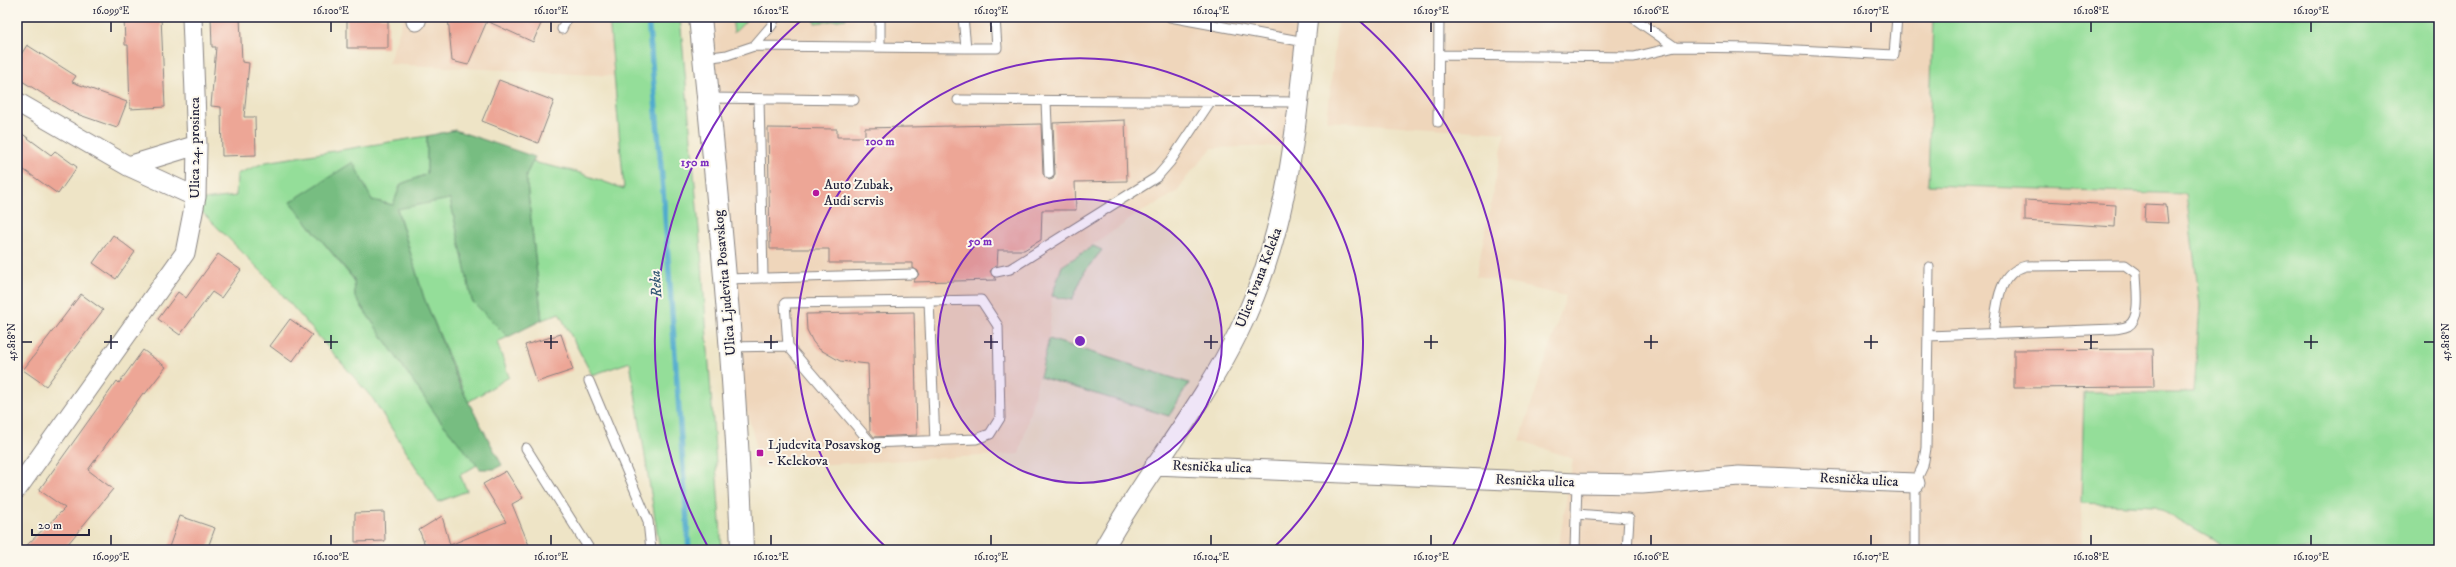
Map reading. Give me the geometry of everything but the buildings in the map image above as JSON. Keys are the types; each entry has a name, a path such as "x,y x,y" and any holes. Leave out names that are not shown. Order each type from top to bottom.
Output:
{"main road":[{"name":"Ulica Ljudevita Posavskog","path":"700,17 725,279 739,466 742,550"}],"street":[{"name":"Ulica 24. prosinca","path":"17,489 185,253 196,197 197,145 192,17"},
{"name":"Ulica Ivana Keleka","path":"1103,550 1136,493 1221,364 1254,299 1278,231 1286,196 1299,102 1308,17"},
{"path":"17,102 128,166 196,197"},
{"path":"128,166 197,145"},
{"name":"Resnička ulica","path":"1155,465 1577,483 1642,484 1739,476 1915,482"}],"lane":[{"path":"562,29 567,17"},
{"path":"754,46 772,25 775,17"},
{"path":"880,17 880,46"},
{"path":"964,17 966,48"},
{"path":"704,58 727,55 754,46 997,48 995,17"},
{"path":"1170,17 1305,42"},
{"path":"1438,122 1440,17"},
{"path":"1632,17 1675,47"},
{"path":"1440,55 1634,57 1675,47 1756,48 1894,56 1897,17"},
{"path":"708,98 854,100"},
{"path":"759,99 763,277"},
{"path":"958,100 1299,102"},
{"path":"1046,101 1049,174"},
{"path":"996,272 1010,269 1157,177 1170,162 1210,102"},
{"path":"1928,336 1993,334 2115,329 2128,326 2134,319 2136,310 2136,273 2125,265 2026,266 2017,268 2007,276 2000,290 1993,334"},
{"path":"1914,550 1915,482 1923,466 1926,448 1929,267"},
{"path":"725,279 913,274"},
{"path":"981,300 998,326 1000,418 996,427 990,434 976,439 871,442 788,346 785,302 981,300"},
{"path":"929,301 935,441"},
{"path":"730,347 788,346"},
{"path":"589,381 648,521 651,550"},
{"path":"526,448 590,550"},
{"path":"1575,550 1577,483"},
{"path":"1576,514 1629,518 1627,550"}],"shaded area":[{"path":"404,17 609,17 615,76 388,64"},
{"path":"711,17 1300,17 1286,146 1212,148 1186,178 1177,192 1135,216 1062,266 1053,289 1049,339 1019,454 756,468 755,441 746,409"},
{"path":"1338,17 1933,17 1928,185 2186,194 2200,305 2194,393 2084,394 2081,503 2082,550 1558,550 1573,459 1520,440 1566,296 1476,276 1505,133 1327,121"}],"green space":[{"path":"609,17 680,17 701,251 722,550 660,550 630,362 592,375 559,313 542,320 526,175 532,162 577,172 624,189"},
{"path":"732,17 747,17 744,23 734,33"},
{"path":"814,17 846,17 846,19 815,23"},
{"path":"1933,17 2439,17 2439,550 2220,550 2220,544 2154,506 2081,503 2084,393 2194,393 2200,305 2186,194 1928,185"},
{"path":"455,130 535,157 526,175 542,320 508,337 472,301 450,199 397,209 424,298 460,386 502,465 494,469 480,469 439,419 355,297 354,279 290,202 353,162 372,200 393,205 401,184 427,174 427,136"},
{"path":"427,136 427,174 401,184 393,205 372,200 290,202 354,280 355,297 439,419 477,465 460,475 467,491 438,502 373,399 266,276 198,208 203,200 236,196 237,174 266,162"},
{"path":"450,198 472,301 508,337 497,342 509,377 468,402 424,298 397,208"},
{"path":"1093,246 1102,250 1085,271 1072,300 1052,296 1062,266"},
{"path":"1049,339 1189,383 1169,416 1040,377"}],"waterway":[{"name":"Reka","path":"648,17 664,202 689,550"}],"place":[{"name":"Auto Zubak, Audi servis","path":"816,193"},
{"name":"Ljudevita Posavskog - Kelekova","path":"760,453"}]}
